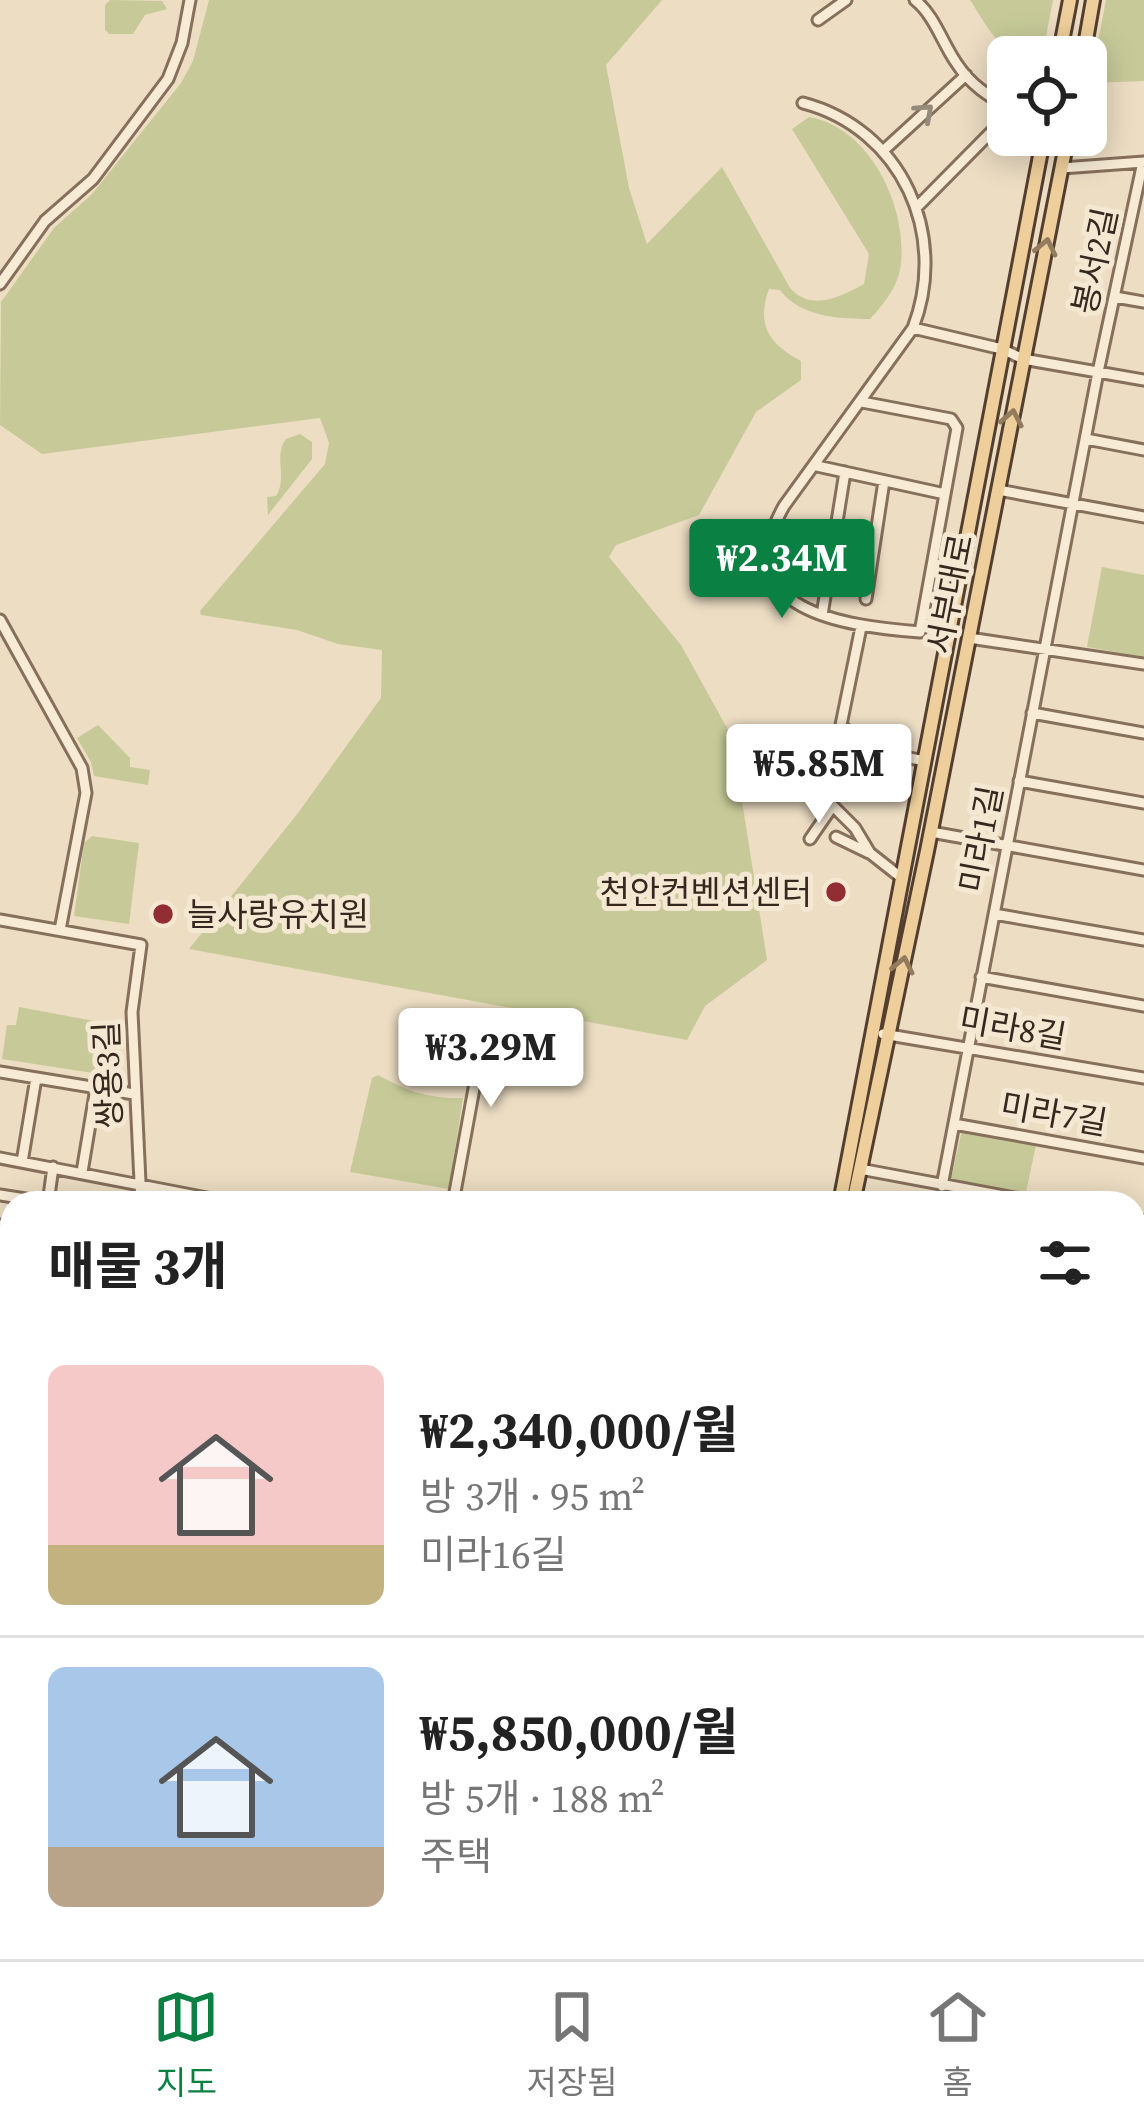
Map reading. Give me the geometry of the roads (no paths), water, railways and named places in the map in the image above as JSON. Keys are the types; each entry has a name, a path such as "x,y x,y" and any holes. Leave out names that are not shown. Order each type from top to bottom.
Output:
{"main road":[{"path":"1063,36 1070,0"},
{"path":"1087,36 1093,0"},
{"name":"서부대로","path":"842,1191 1040,156"},
{"name":"서부대로","path":"855,1191 1064,156"}],"street":[{"path":"0,284 45,221 93,179 168,79 182,43 190,0"},
{"path":"818,20 846,0"},
{"path":"915,0 926,8 966,75 987,96"},
{"path":"884,150 966,75"},
{"path":"803,103 825,109 884,150 917,207 926,239 926,275 913,328 778,518 767,551 777,586 798,604 861,627 948,638"},
{"path":"917,207 987,133"},
{"path":"1062,168 1144,162"},
{"name":"봉서2길","path":"1098,372 1144,162"},
{"path":"1114,297 1144,302"},
{"path":"913,328 1002,349 1023,359 1144,380"},
{"name":"미라1길","path":"942,1186 1098,372"},
{"path":"862,402 951,419 957,428 920,632"},
{"path":"1087,440 1144,450"},
{"path":"817,466 946,494"},
{"path":"822,615 845,472"},
{"path":"866,598 884,481"},
{"path":"998,490 1144,517"},
{"path":"0,620 82,768 86,793 60,930"},
{"path":"861,627 842,725 869,750 926,761"},
{"path":"969,638 1144,664"},
{"path":"1033,713 1144,733"},
{"path":"816,746 805,778 855,827 870,854"},
{"path":"1019,781 1144,803"},
{"path":"809,839 832,807"},
{"path":"931,832 1144,870"},
{"path":"836,837 870,854 903,879"},
{"path":"994,914 1144,940"},
{"path":"0,922 141,947"},
{"path":"0,922 141,947"},
{"name":"쌍용3길","path":"141,947 132,1012 141,1191"},
{"path":"981,977 1144,1006"},
{"path":"455,1191 477,1072 513,1040 524,1022"},
{"name":"미라8길","path":"872,1032 1144,1078"},
{"path":"0,1072 134,1094"},
{"path":"22,1162 36,1078"},
{"path":"82,1172 96,1088"},
{"name":"미라7길","path":"954,1124 1144,1158"},
{"path":"0,1158 167,1191"},
{"path":"50,1191 53,1167"},
{"path":"860,1169 971,1191"}],"place":[{"name":"천안컨벤션센터","path":"836,892"},
{"name":"늘사랑유치원","path":"163,914"}]}
